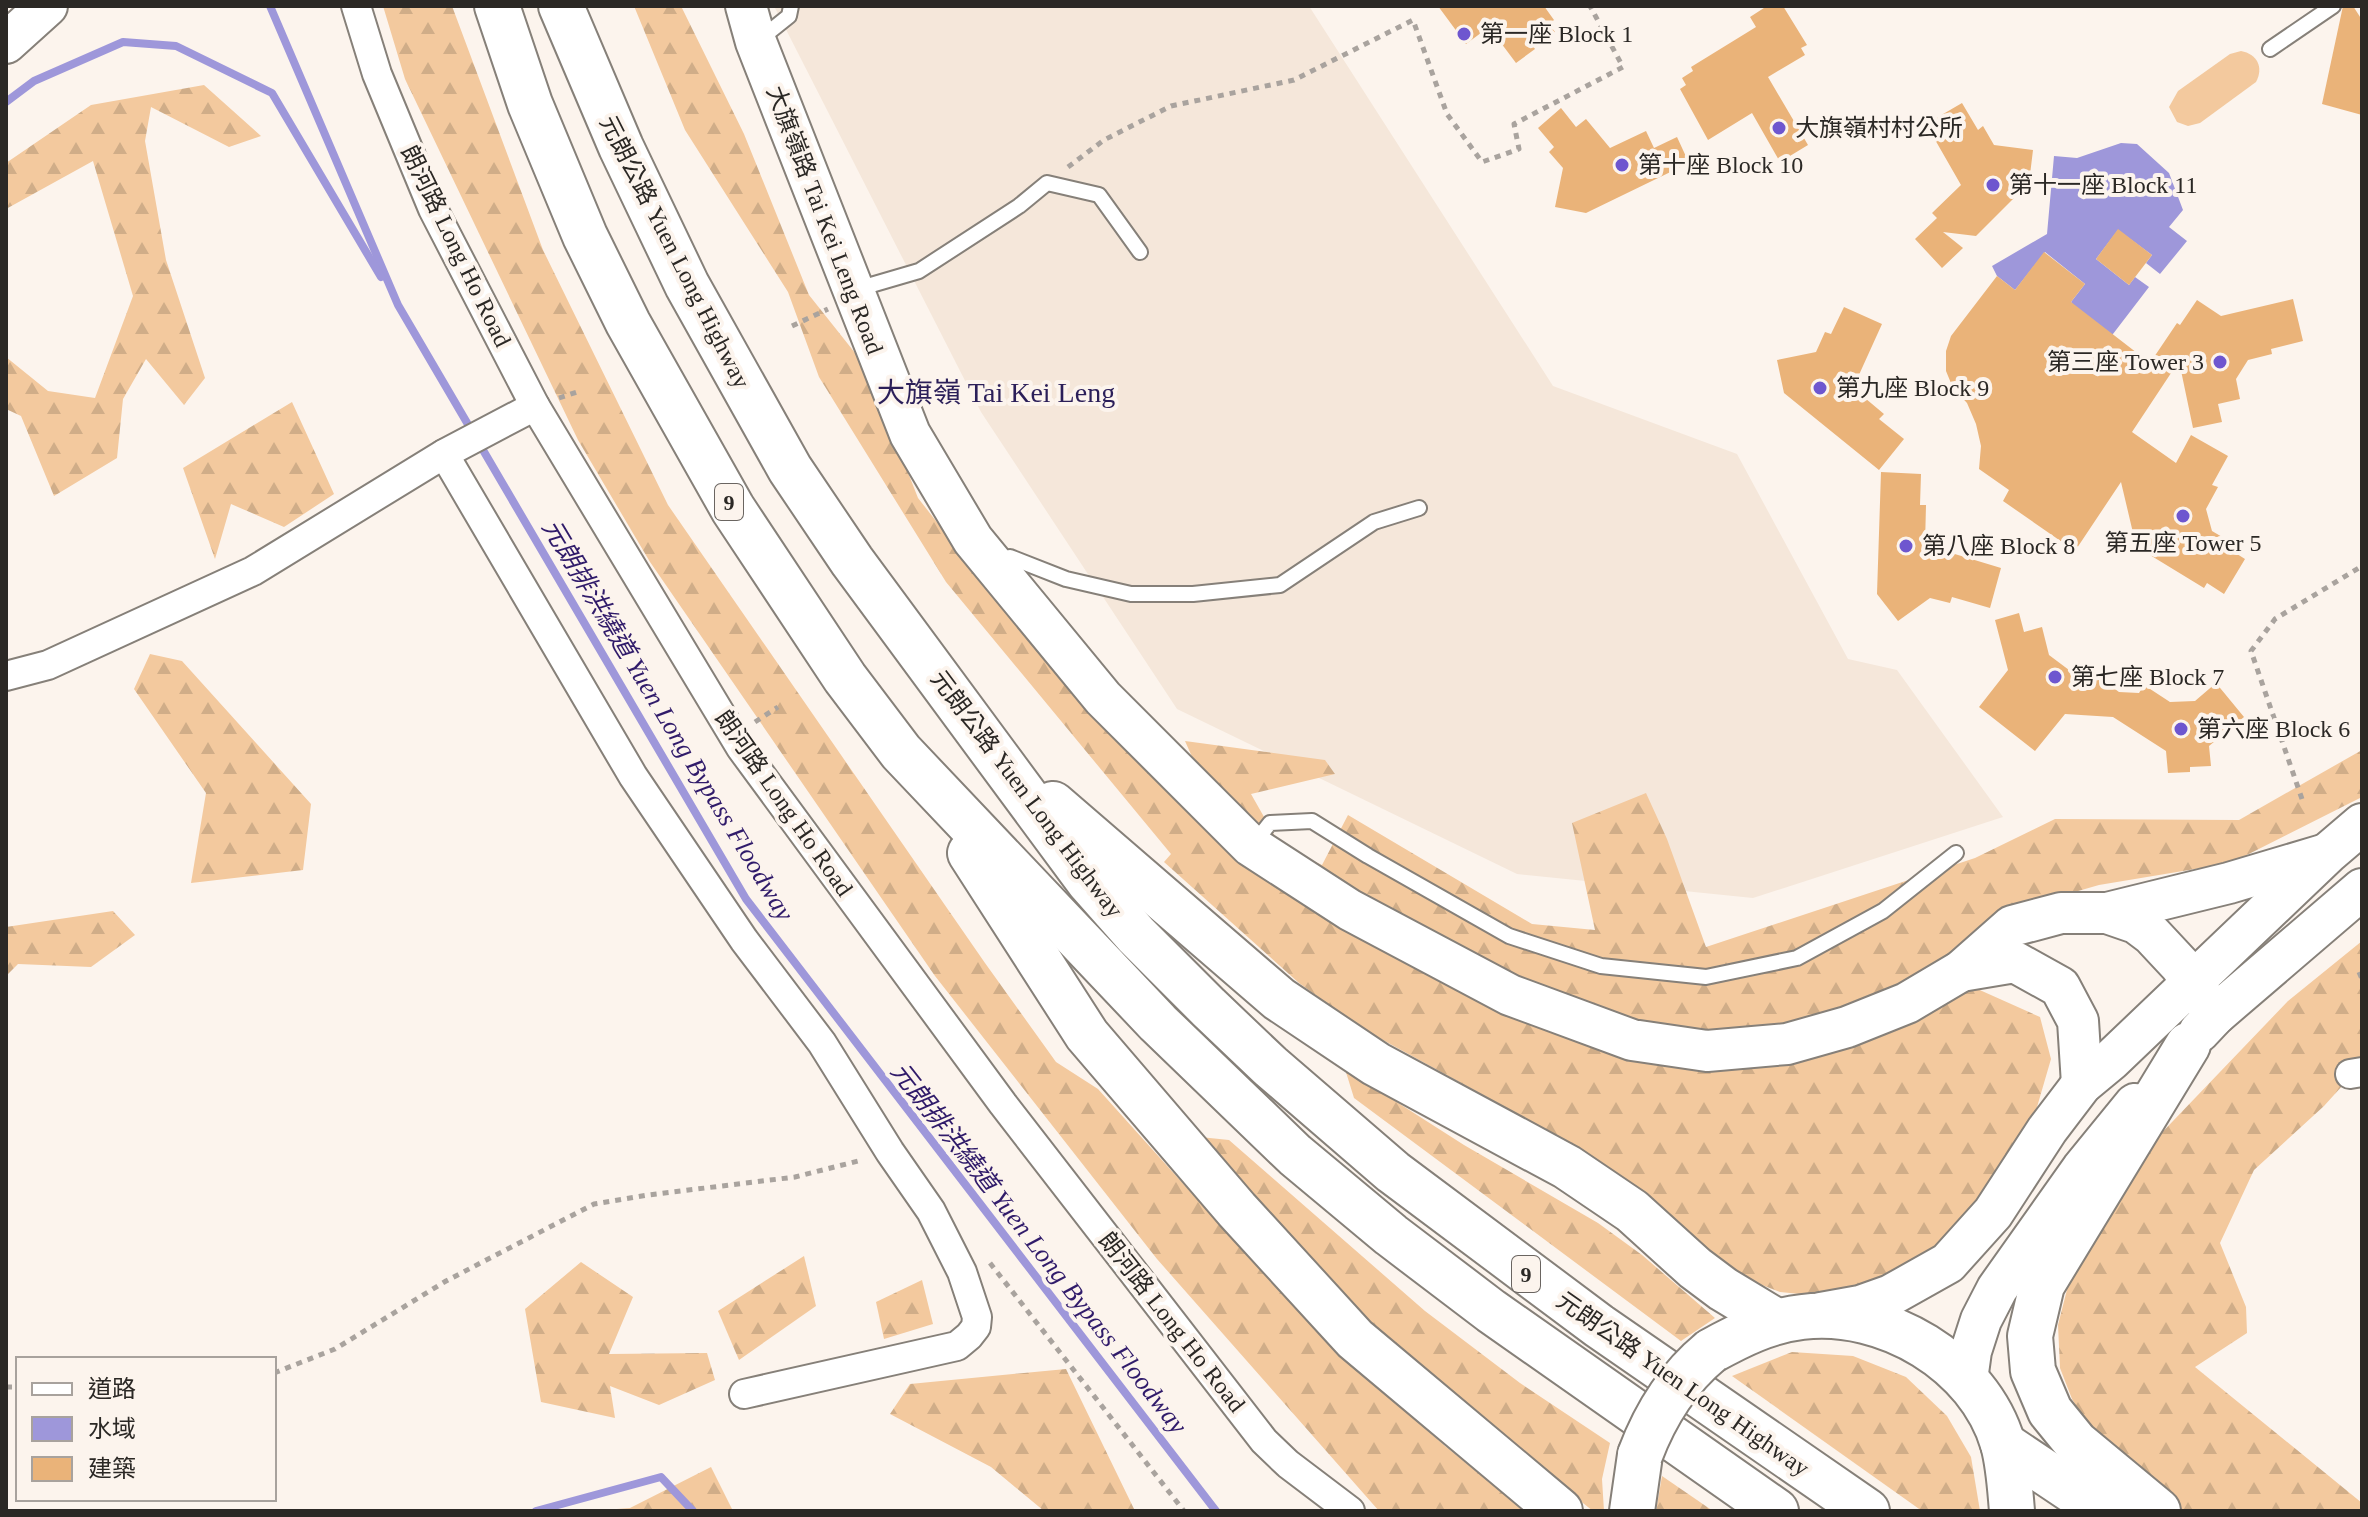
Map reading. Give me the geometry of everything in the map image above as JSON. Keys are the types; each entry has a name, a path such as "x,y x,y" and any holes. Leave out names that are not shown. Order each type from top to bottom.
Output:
{"main road":[{"name":"元朗公路 Yuen Long Highway","path":"497,6 530,104 585,236 628,323 733,509 837,665 901,752 1149,1014 1295,1155 1391,1235 1491,1311 1776,1511"},
{"name":"元朗公路 Yuen Long Highway","path":"561,6 621,147 687,285 790,469 852,561 1089,882 1136,935 1208,1007 1340,1128 1524,1272 1867,1511"},
{"path":"901,752 1087,1035 1227,1199 1355,1339 1560,1511"},
{"path":"999,758 1279,999 1376,1064 1567,1167 1632,1211 1723,1289 1790,1319"},
{"path":"2158,1511 2076,1443 2050,1411 2033,1371 2030,1336 2042,1285 2198,1014"},
{"path":"1632,1511 1640,1455 1651,1427 1692,1367 1711,1351 1740,1335 1790,1319 1845,1318 1881,1325 1918,1342 1967,1380 1991,1416 2003,1444 2012,1511"},
{"path":"2003,1444 2103,1511"}],"street":[{"path":"6,43 47,6"},
{"name":"朗河路 Long Ho Road","path":"356,6 377,74 433,209 528,409 741,748 984,1079 1264,1441 1288,1464 1350,1511"},
{"name":"大旗嶺路 Tai Kei Leng Road","path":"751,24 854,297 910,434 973,540 1103,698 1251,846 1350,910 1510,995 1632,1040 1707,1051 1787,1044 1847,1027 1907,1003 1961,971 2012,926 2061,913 2107,913 2136,923 2152,935 2198,1014"},
{"path":"6,676 48,665 253,571 444,454 528,409"},
{"path":"444,454 633,776 744,940 822,1043 931,1211 962,1272 977,1317 976,1327 957,1346 744,1394"},
{"path":"1967,1380 1971,1351 1981,1320 2021,1252 2139,1098 2198,1014 2328,853 2362,824"},
{"path":"2107,913 2229,883 2328,853"},
{"path":"1790,1319 1860,1306 1920,1281 1948,1263 1993,1213 2047,1130 2082,1084 2198,1014 2362,889"},
{"path":"1961,971 2015,962 2060,987 2078,1021 2082,1084"}],"lane":[{"path":"751,24 789,16 791,6"},
{"path":"2270,49 2333,6"},
{"path":"854,297 871,285 919,271 1019,206 1047,183 1099,195 1140,252"},
{"path":"991,563 1010,557 1066,579 1131,594 1193,594 1280,585 1374,522 1419,508"},
{"path":"1251,846 1270,823 1312,821 1509,936 1601,966 1706,977 1797,958 1883,911 1956,853"}],"path":[{"path":"1047,183 1104,140 1171,106 1294,80 1413,20 1447,114 1482,162 1519,149 1514,124 1623,67 1590,6"},
{"path":"2302,799 2251,651 2275,619 2362,566"},
{"path":"276,1372 335,1349 446,1281 594,1204 795,1177 890,1152"},
{"path":"987,1258 1184,1511"}],"shaded area":[{"path":"774,6 1309,6 1553,386 1737,454 1848,659 1897,670 2003,817 1753,898 1517,874 1177,709 981,412"}],"green space":[{"path":"383,6 452,6 543,250 668,505 1056,1062 1098,1089 1339,1351 1445,1446 1525,1511 1379,1511 1157,1259 935,976 650,562 578,440 405,79"},
{"path":"634,6 681,6 744,134 809,295 867,368 918,498 972,567 1201,777 1185,741 1325,760 1335,774 1251,794 1280,845 1322,865 1348,815 1532,924 1595,930 1572,823 1646,793 1667,839 1706,947 1975,858 2055,819 2239,820 2362,750 2362,797 2231,863 2099,885 2016,909 1973,987 2040,1017 2051,1059 2030,1131 1991,1196 1909,1274 1849,1294 1780,1292 1749,1280 1722,1265 1646,1195 1550,1132 1361,1028 1299,983 1164,862 1171,854 946,582 819,377 788,292 685,130"},
{"path":"2241,51 2258,62 2256,82 2200,123 2188,126 2177,122 2169,107 2178,91 2230,54"},
{"path":"204,85 261,136 229,147 151,107 145,141 166,260 205,378 184,405 146,359 123,399 117,458 54,496 21,416 6,409 6,357 48,391 95,398 133,296 93,161 6,209 6,163 91,105"},
{"path":"292,402 334,494 284,527 231,504 215,559 183,468"},
{"path":"150,654 182,661 311,804 303,870 191,883 206,793 134,689"},
{"path":"113,911 135,935 91,967 18,964 6,976 6,927"},
{"path":"2362,941 2362,1064 2324,1106 2254,1170 2220,1243 2246,1307 2247,1333 2195,1367 2362,1503 2362,1511 2182,1511 2092,1432 2072,1399 2060,1368 2058,1325 2071,1274 2150,1145 2288,1001"},
{"path":"1345,1069 1464,1145 1598,1223 1642,1255 1715,1318 1681,1341 1354,1098"},
{"path":"1200,1137 1229,1140 1425,1311 1520,1383 1610,1443 1602,1479 1604,1511 1593,1511 1554,1480 1439,1386 1365,1319 1282,1236"},
{"path":"804,1256 816,1306 739,1360 718,1311"},
{"path":"581,1262 633,1297 609,1354 707,1353 715,1380 659,1405 610,1386 615,1418 541,1402 525,1309"},
{"path":"922,1280 933,1324 884,1339 876,1302"},
{"path":"1792,1352 1853,1356 1906,1377 1947,1416 1971,1457 1980,1511 1922,1511 1732,1376"},
{"path":"1066,1369 1135,1511 1044,1511 991,1467 890,1414 910,1384"},
{"path":"711,1467 733,1511 590,1511 630,1508"},
{"path":"1662,1476 1713,1511 1656,1511"}],"water":[{"path":"2121,143 2137,144 2169,173 2183,210 2169,227 2187,241 2160,274 2146,263 2152,255 2118,230 2096,259 2129,285 2135,277 2149,287 2103,347 2071,302 2085,284 2045,252 2015,290 1997,276 1992,266 2047,234 2054,156 2077,158"}],"building":[{"name":"第一座 Block 1","path":"1438,6 1544,6 1554,20 1549,24 1555,32 1533,46 1535,49 1516,63 1489,27 1466,44"},
{"path":"1767,6 1783,6 1807,45 1801,48 1805,55 1768,77 1808,145 1780,162 1752,113 1708,140 1680,89 1686,85 1682,78 1693,71 1691,67 1756,27 1750,17"},
{"path":"2343,6 2353,6 2362,20 2362,115 2322,104"},
{"name":"第十一座 Block 11","path":"1962,103 1978,130 1983,126 1994,145 2033,150 2029,183 1976,236 1943,232 1963,248 1942,268 1915,239 1937,218 1932,213 1961,185 1926,124"},
{"name":"第十座 Block 10","path":"1561,108 1576,127 1586,119 1610,148 1646,131 1654,148 1677,137 1689,163 1586,213 1555,207 1563,168 1549,152 1554,147 1538,128"},
{"path":"2118,229 2152,255 2129,285 2096,259"},
{"path":"2044,252 2085,284 2071,302 2150,363 2197,300 2221,316 2293,299 2303,341 2271,349 2272,354 2248,360 2236,379 2240,399 2218,404 2222,422 2193,428 2179,361 2132,432 2176,463 2191,435 2228,456 2212,485 2218,487 2206,509 2212,531 2229,541 2226,547 2245,559 2224,594 2207,583 2204,588 2145,552 2138,554 2121,482 2075,551 2003,501 2009,490 1979,469 1981,446 1976,424 1967,403 1953,388 1946,371 1946,351 1951,336 1997,276 2015,290"},
{"name":"第九座 Block 9","path":"1844,307 1882,324 1853,388 1884,414 1879,419 1904,439 1879,470 1784,393 1777,360 1816,352 1825,332 1831,334"},
{"name":"第八座 Block 8","path":"1881,472 1921,474 1920,505 1926,505 1925,545 2001,568 1990,608 1952,597 1950,603 1930,598 1898,621 1877,594"},
{"path":"2019,613 2024,632 2042,627 2049,655 2069,670 2100,671 2100,678 2119,692 2139,693 2144,685 2170,702 2195,701 2216,683 2244,717 2209,746 2211,766 2190,767 2190,772 2168,773 2166,751 2113,717 2065,714 2035,751 1979,707 2008,670 1995,620"}],"waterway":[{"name":"元朗排洪繞道 Yuen Long Bypass Floodway","path":"270,6 398,305 746,899 1216,1511"},
{"path":"6,102 34,81 123,42 176,46 272,93 381,277"},
{"path":"536,1511 661,1477 693,1511"}],"place":[{"name":"第一座 Block 1","path":"1464,34"},
{"name":"大旗嶺村村公所","path":"1779,128"},
{"name":"第十座 Block 10","path":"1622,165"},
{"name":"第十一座 Block 11","path":"1993,185"},
{"name":"第三座 Tower 3","path":"2220,362"},
{"name":"第九座 Block 9","path":"1820,388"},
{"name":"第五座 Tower 5","path":"2183,516"},
{"name":"第八座 Block 8","path":"1906,546"},
{"name":"第七座 Block 7","path":"2055,677"},
{"name":"第六座 Block 6","path":"2181,729"}],"district":[{"name":"大旗嶺 Tai Kei Leng","path":"996,392"}]}
